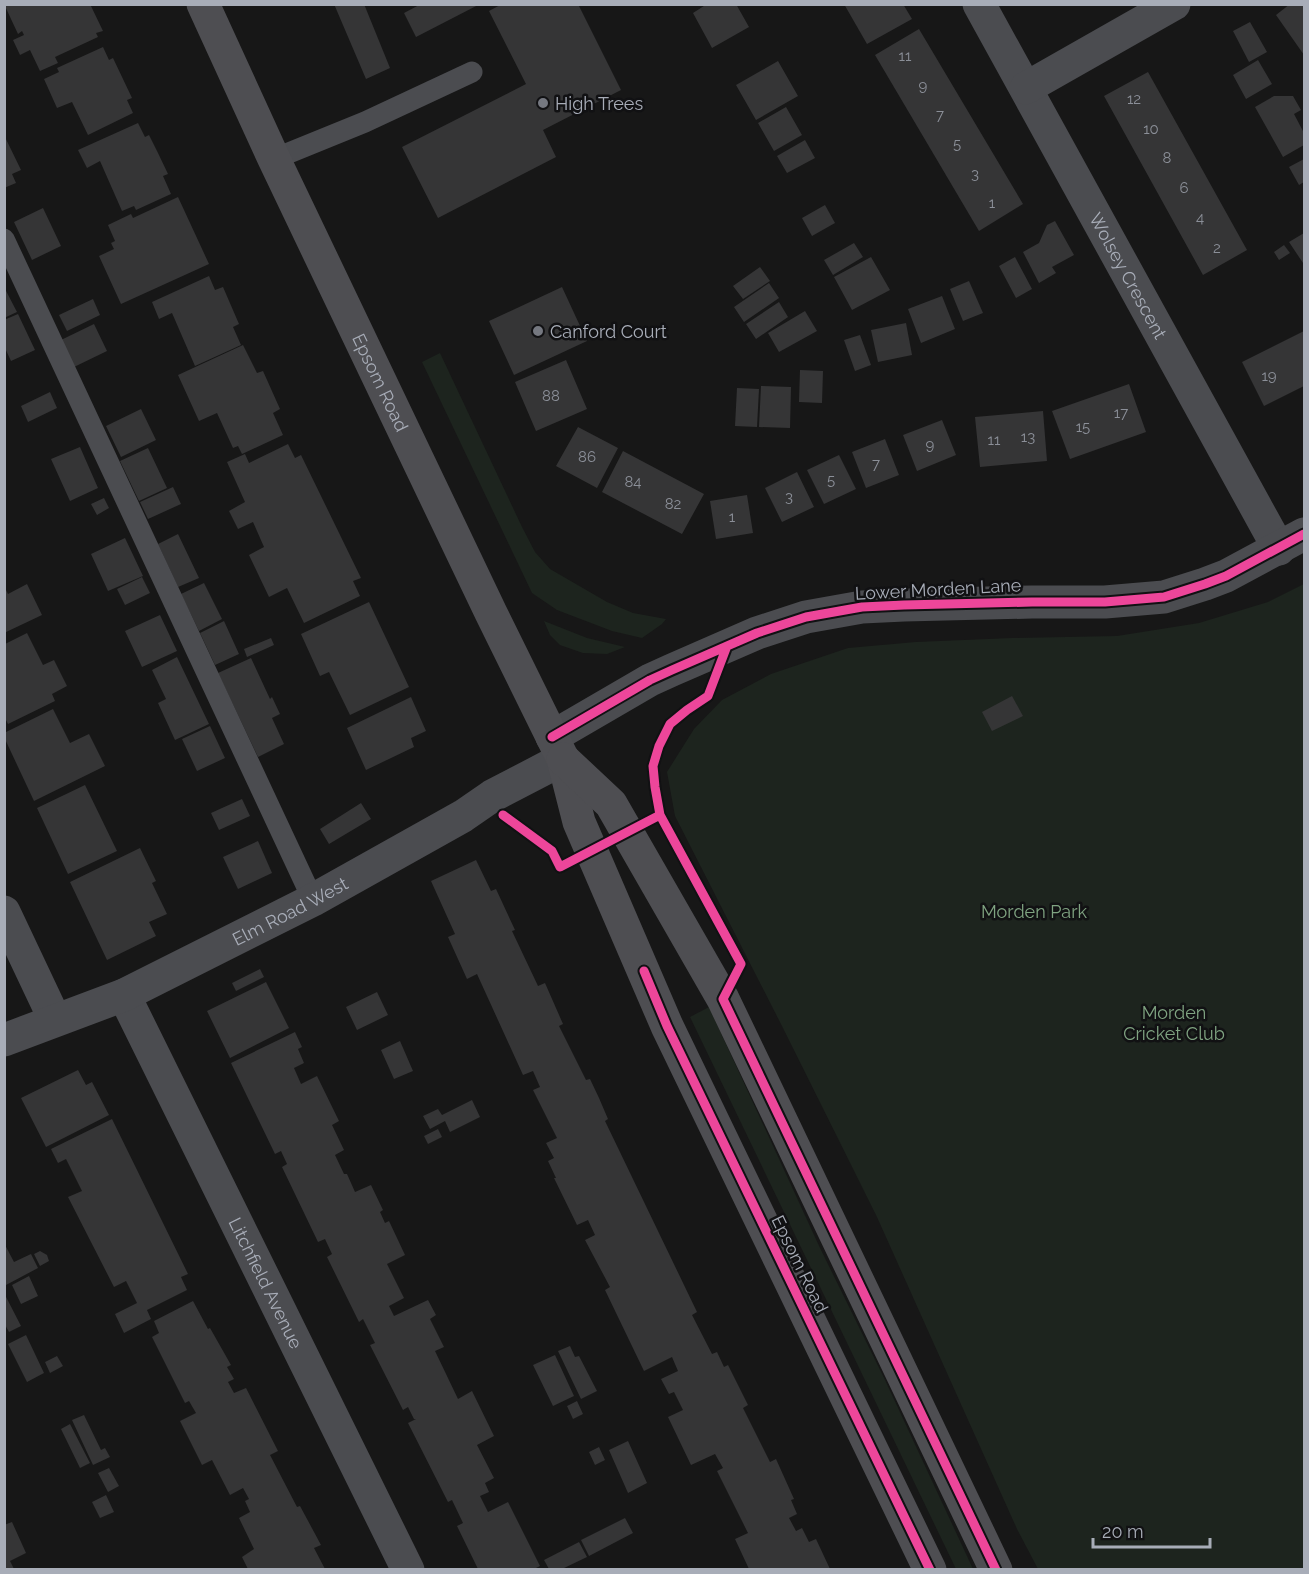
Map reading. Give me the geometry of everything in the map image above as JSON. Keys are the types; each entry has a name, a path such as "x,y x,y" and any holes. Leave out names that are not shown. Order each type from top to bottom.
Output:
{"highway":[{"name":"Epsom Road","path":"203,4 274,159 557,748 579,822 667,1026 930,1569"},
{"name":"Epsom Road","path":"557,748 611,804 723,999 996,1569"}],"street":[{"name":"Wolsey Crescent","path":"979,4 1292,541"},
{"path":"1026,88 1174,4"},
{"name":"Lower Morden Lane","path":"557,748 650,680 757,633 806,617 862,607 904,604 1105,602 1164,597 1226,576 1292,541"},
{"name":"Elm Road West","path":"4,1040 124,996 313,900 463,816 557,748"},
{"path":"4,912 55,1020"},
{"name":"Litchfield Avenue","path":"124,996 408,1569"}],"lane":[{"path":"274,159 365,122 472,72"},
{"path":"4,239 313,900"}],"green space":[{"path":"440,353 535,552 550,569 607,602 633,613 666,619 662,624 642,638 612,631 557,610 532,593 422,362"},
{"name":"Morden Park","path":"1304,584 1304,1569 1038,1569 1017,1529 877,1217 675,816 667,772 694,729 722,700 771,674 848,648 916,642 1117,636 1199,623 1268,602"},
{"path":"544,621 587,638 625,647 607,654 583,653 560,645 550,635"},
{"path":"709,1007 820,1248 885,1380 973,1569 956,1569 690,1017"}],"building":[{"path":"4,4 90,4 103,31 96,33 98,37 55,57 58,63 40,71 30,50 20,55 13,40 24,35 22,31 18,34"},
{"path":"334,4 364,4 390,68 366,79"},
{"path":"421,4 480,4 416,37 404,13"},
{"name":"High Trees","path":"502,4 578,4 621,90 543,130 556,157 438,218 402,147 526,84 489,11"},
{"path":"707,4 736,4 749,27 712,48 693,13"},
{"path":"844,4 903,4 912,19 867,44"},
{"path":"1290,4 1304,4 1304,55 1276,15"},
{"path":"1250,22 1267,52 1249,62 1233,31"},
{"path":"919,29 1023,204 979,231 875,55"},
{"path":"103,47 109,60 113,58 132,98 127,100 133,113 88,135 72,102 57,108 44,79 59,72 57,68"},
{"path":"1258,60 1272,84 1246,99 1233,75"},
{"path":"778,61 798,96 756,120 736,85"},
{"path":"1148,72 1247,250 1203,275 1104,96"},
{"path":"1274,96 1293,96 1301,110 1294,114 1304,133 1304,145 1283,157 1255,107"},
{"path":"786,107 802,135 774,151 758,123"},
{"path":"138,123 145,137 149,135 168,174 163,176 171,194 136,210 134,206 122,211 100,161 87,168 78,150"},
{"path":"4,135 21,170 12,174 16,183 4,188"},
{"path":"805,140 815,158 787,173 777,156"},
{"path":"1304,159 1304,182 1299,185 1289,167"},
{"path":"178,197 209,264 121,304 99,256 114,249 111,243 115,241 108,225 131,214 133,218"},
{"path":"825,205 835,223 812,236 802,218"},
{"path":"43,208 61,246 32,260 14,222"},
{"path":"1055,221 1074,255 1052,267 1056,273 1039,283 1023,252 1039,243 1047,225"},
{"path":"1304,233 1304,262 1303,263 1289,242"},
{"path":"854,243 863,257 833,275 824,260"},
{"path":"1284,245 1290,253 1279,260 1274,252"},
{"path":"871,257 890,290 852,310 834,277"},
{"path":"1015,257 1032,289 1016,298 999,266"},
{"path":"760,267 770,281 743,299 733,286"},
{"path":"209,276 215,290 223,287 239,324 233,327 241,345 195,366 172,313 159,319 152,302"},
{"path":"969,281 983,313 963,321 950,289"},
{"path":"769,283 779,298 744,322 734,307"},
{"path":"4,287 17,312 4,318"},
{"name":"Canford Court","path":"562,287 587,341 514,375 489,321"},
{"path":"942,296 955,329 921,343 908,309"},
{"path":"93,299 100,315 67,331 59,315"},
{"path":"779,302 788,317 756,339 746,324"},
{"path":"805,311 817,331 779,352 768,333"},
{"path":"18,314 35,350 11,361 4,346 4,320"},
{"path":"906,323 912,355 878,362 871,330"},
{"path":"94,324 107,351 74,367 61,340"},
{"path":"1304,331 1304,386 1264,406 1242,362"},
{"path":"860,335 871,365 855,371 844,340"},
{"path":"243,345 257,373 263,371 280,409 273,413 283,435 242,454 238,446 233,448 217,413 199,421 178,375"},
{"path":"566,360 587,409 536,431 515,382"},
{"path":"800,370 823,371 822,403 799,402"},
{"path":"1129,384 1146,432 1070,459 1052,411"},
{"path":"761,386 791,387 790,428 759,427"},
{"path":"737,388 759,389 757,427 735,426"},
{"path":"50,392 57,408 28,422 21,406"},
{"path":"141,409 156,440 121,457 106,426"},
{"path":"1043,411 1047,461 980,467 975,417"},
{"path":"942,420 956,455 917,471 903,435"},
{"path":"578,427 618,448 597,488 556,466"},
{"path":"885,439 899,475 866,488 852,452"},
{"path":"288,444 295,458 301,455 361,578 353,581 360,596 304,623 287,588 269,597 249,555 264,547 253,522 238,529 229,511 245,502 227,462 245,454 249,463"},
{"path":"80,447 98,488 70,501 51,459"},
{"path":"148,448 167,488 139,501 120,461"},
{"path":"623,451 704,494 682,534 602,492"},
{"path":"839,455 856,489 824,504 807,470"},
{"path":"797,472 814,507 782,522 765,488"},
{"path":"173,487 181,504 148,519 140,502"},
{"path":"747,495 753,533 716,539 710,501"},
{"path":"104,498 109,508 97,515 91,504"},
{"path":"178,534 199,578 178,587 158,544"},
{"path":"125,538 143,576 108,591 91,554"},
{"path":"142,577 150,593 125,605 117,589"},
{"path":"204,583 222,619 199,631 181,594"},
{"path":"27,584 42,615 4,633 4,586 8,594"},
{"path":"369,602 409,687 350,715 329,672 320,676 301,634"},
{"path":"160,615 177,651 142,667 125,631"},
{"path":"224,621 239,654 215,665 200,633"},
{"path":"27,633 43,665 54,660 67,686 52,694 55,701 8,724 5,718 5,644"},
{"path":"271,638 274,645 247,657 244,649"},
{"path":"177,657 209,724 175,740 158,703 166,699 152,670"},
{"path":"251,658 270,699 272,697 280,714 272,718 284,744 258,757 218,673"},
{"path":"1012,696 1023,716 992,731 982,712"},
{"path":"411,697 426,731 411,738 414,747 366,770 347,728"},
{"path":"53,709 70,743 89,734 105,766 34,801 4,733"},
{"path":"210,726 225,758 197,771 182,739"},
{"path":"85,785 117,851 68,874 37,808"},
{"path":"242,799 250,816 219,830 211,813"},
{"path":"361,803 371,819 329,844 320,829"},
{"path":"258,841 272,873 238,889 223,857"},
{"path":"140,848 156,881 152,883 167,914 149,922 156,936 107,960 70,882"},
{"path":"476,860 491,891 496,889 515,930 512,931 538,986 545,983 563,1024 559,1026 586,1080 590,1079 608,1119 605,1121 697,1312 692,1315 712,1354 717,1352 724,1367 728,1365 748,1405 743,1408 770,1462 776,1459 794,1499 791,1500 797,1514 789,1518 796,1531 802,1528 809,1542 816,1539 830,1569 749,1569 735,1539 748,1533 717,1471 723,1468 715,1454 691,1465 668,1417 683,1410 674,1392 669,1394 661,1379 678,1371 672,1357 644,1371 605,1290 610,1287 585,1240 595,1235 588,1220 577,1225 554,1178 556,1178 548,1161 554,1158 546,1143 557,1138 533,1090 540,1087 533,1071 523,1075 477,974 467,979 448,937 455,934 431,881"},
{"path":"260,969 264,977 236,991 232,983"},
{"path":"266,982 289,1028 230,1058 207,1011"},
{"path":"377,992 388,1015 357,1030 346,1007"},
{"path":"295,1032 302,1047 298,1049 304,1063 294,1068 301,1084 317,1076 339,1121 332,1125 344,1150 335,1155 344,1174 347,1174 355,1192 371,1185 383,1210 380,1212 385,1223 389,1221 405,1255 387,1264 404,1298 389,1306 394,1316 428,1300 436,1315 430,1319 444,1347 435,1351 458,1399 472,1391 494,1436 477,1445 494,1478 485,1483 489,1492 480,1496 488,1512 508,1502 540,1566 534,1569 478,1569 457,1526 463,1523 452,1500 448,1502 408,1423 416,1419 408,1407 403,1410 370,1345 375,1343 363,1319 359,1322 327,1257 332,1254 325,1239 318,1242 282,1167 287,1164 281,1151 275,1154 231,1063"},
{"path":"400,1041 413,1071 394,1079 381,1050"},
{"path":"78,1070 86,1085 92,1082 109,1115 46,1147 21,1098"},
{"path":"472,1100 480,1117 450,1132 445,1121 430,1129 423,1116 438,1109 442,1115"},
{"path":"112,1119 188,1274 181,1277 187,1290 147,1310 151,1319 124,1333 115,1314 137,1303 126,1281 114,1287 68,1197 82,1191 66,1159 58,1163 51,1149"},
{"path":"438,1129 442,1137 428,1144 424,1136"},
{"path":"4,1243 14,1262 31,1254 38,1268 6,1285"},
{"path":"40,1251 47,1255 49,1261 40,1266 34,1254"},
{"path":"29,1276 38,1296 21,1304 12,1285"},
{"path":"4,1293 21,1326 9,1332 4,1323"},
{"path":"193,1301 231,1365 227,1367 234,1379 228,1382 234,1393 246,1388 278,1451 270,1455 297,1507 300,1506 321,1545 314,1548 325,1569 248,1569 242,1557 254,1549 239,1518 250,1512 245,1501 249,1499 243,1488 230,1495 212,1460 202,1465 180,1421 196,1413 189,1401 185,1403 152,1337 159,1333 154,1321"},
{"path":"26,1335 44,1373 27,1382 8,1344"},
{"path":"570,1346 575,1357 579,1356 597,1391 581,1399 558,1351"},
{"path":"555,1355 574,1396 553,1406 533,1365"},
{"path":"57,1356 63,1366 50,1373 45,1362"},
{"path":"577,1401 583,1414 573,1419 567,1406"},
{"path":"84,1415 101,1450 105,1448 110,1457 93,1465 72,1420"},
{"path":"70,1424 90,1463 80,1468 61,1429"},
{"path":"628,1441 647,1483 628,1493 609,1450"},
{"path":"599,1447 605,1460 595,1465 589,1452"},
{"path":"109,1468 119,1486 108,1492 98,1473"},
{"path":"106,1495 114,1512 100,1518 92,1502"},
{"path":"625,1518 633,1533 589,1556 581,1540"},
{"path":"12,1522 26,1553 10,1561 14,1569 4,1569 4,1525"},
{"path":"579,1542 587,1557 562,1569 549,1569 544,1560"}],"cycle path":[{"path":"552,737 650,680 757,633 806,617 862,607 1105,602 1164,597 1226,576 1304,534"},
{"path":"727,646 708,696 670,724 659,746 653,766 660,815 741,964 723,999 996,1570"},
{"path":"503,815 552,851 560,867 660,815"},
{"path":"644,971 667,1026 930,1570"}],"place":[{"name":"High Trees","path":"543,103"},
{"name":"Canford Court","path":"538,331"}],"park label":[{"name":"Morden Cricket Club","path":"1174,1022"}]}
